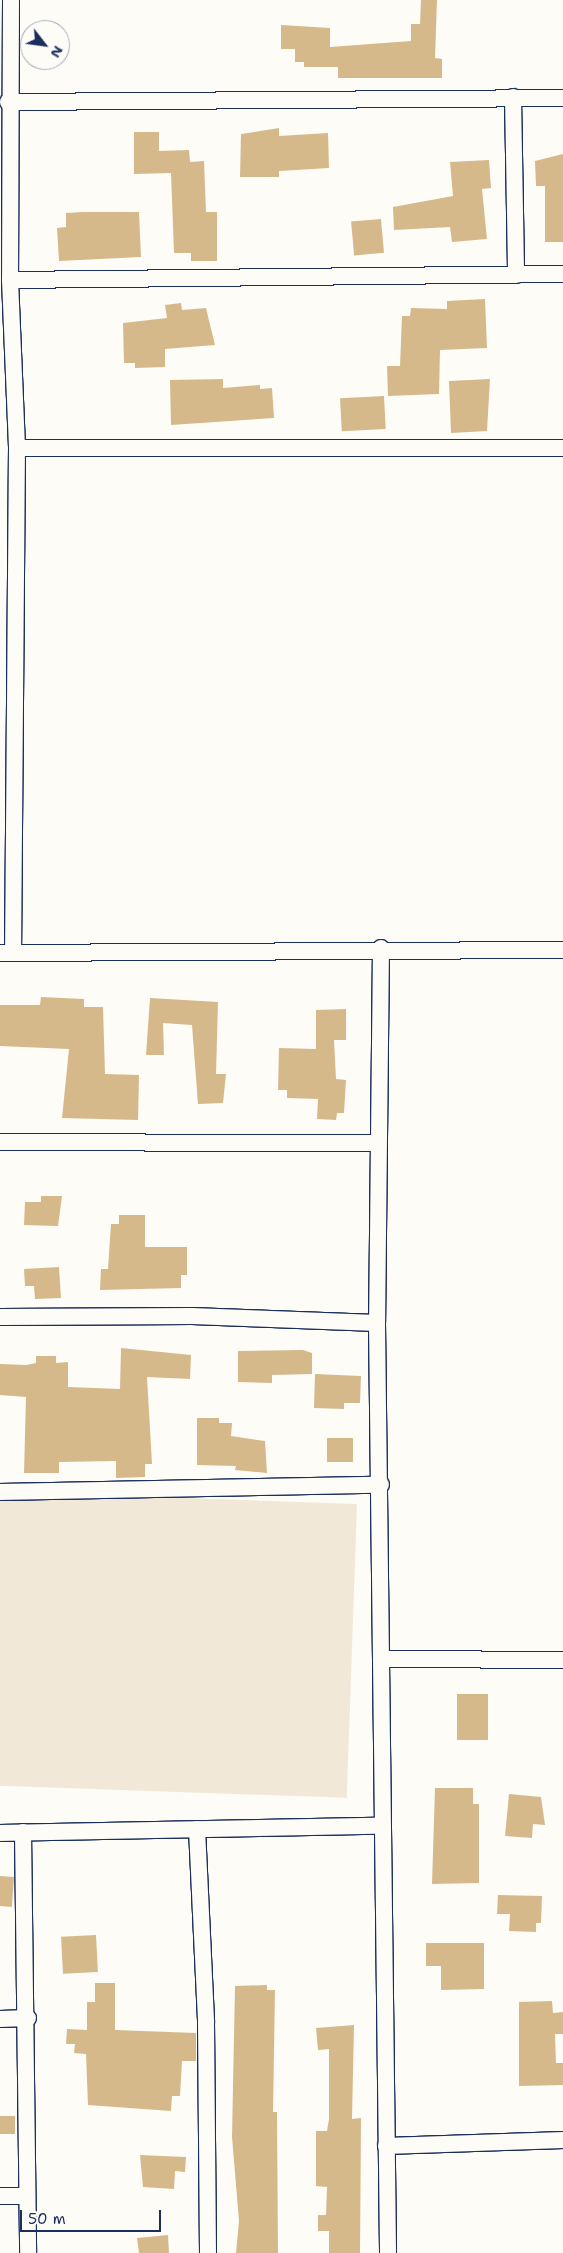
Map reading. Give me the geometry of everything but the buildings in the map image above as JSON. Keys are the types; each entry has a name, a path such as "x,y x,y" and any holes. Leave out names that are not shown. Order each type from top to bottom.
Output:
{"street":[{"path":"11,0 8,102 10,280 17,448 7,766 6,952 381,948 563,950"},
{"path":"513,98 516,275"},
{"path":"8,102 563,98"},
{"path":"10,280 563,274"},
{"path":"17,448 563,448"},
{"path":"381,948 377,1143 377,1322 384,1658 381,1826 388,2253"},
{"path":"0,1142 377,1143"},
{"path":"0,1317 192,1316 377,1322"},
{"path":"0,1492 381,1485"},
{"path":"384,1658 563,1660"},
{"path":"0,1833 381,1826"},
{"path":"197,1829 206,2023 208,2253"},
{"path":"23,1832 28,2018 28,2253"},
{"path":"0,2019 28,2018"},
{"path":"386,2146 563,2140"},
{"path":"0,2196 27,2196"}],"shaded area":[{"path":"0,1492 357,1504 347,1798 0,1786"}]}
